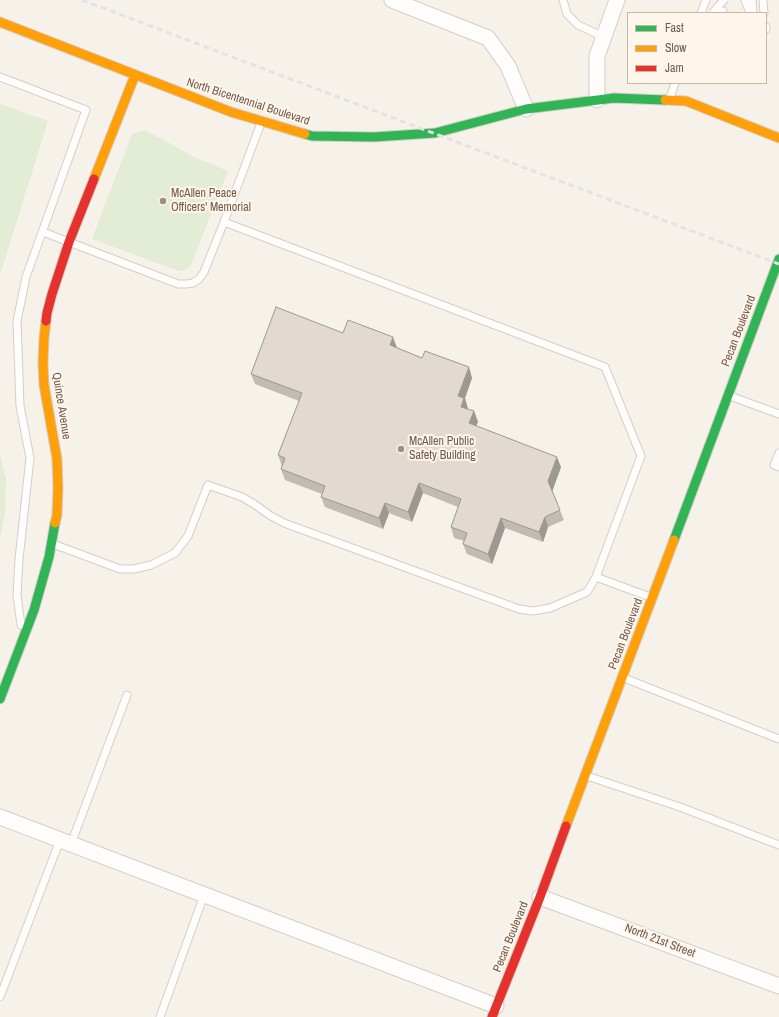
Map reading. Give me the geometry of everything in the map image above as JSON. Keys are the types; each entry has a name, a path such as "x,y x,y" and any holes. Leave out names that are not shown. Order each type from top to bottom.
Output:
{"main road":[{"name":"North Bicentennial Boulevard","path":"0,22 231,112 312,136 374,138 435,134 526,109 614,98 686,101 779,138"},
{"name":"Quince Avenue","path":"0,700 34,610 49,557 57,515 58,467 44,385 44,338 47,313 69,242 135,75"},
{"name":"Pecan Boulevard","path":"494,1012 540,897 779,259"}],"street":[{"path":"392,0 488,38 508,66 526,109"},
{"path":"597,100 597,56 618,0"},
{"path":"0,817 204,895 494,1012"},
{"name":"North 21st Street","path":"540,897 779,986"}],"lane":[{"path":"563,0 567,14 578,26 604,37"},
{"path":"714,12 722,0"},
{"path":"745,0 751,12"},
{"path":"752,0 752,12"},
{"path":"763,0 764,12"},
{"path":"703,6 714,12 723,11"},
{"path":"0,77 86,110 26,277 16,321 20,406 30,458 19,559 17,595 23,638"},
{"path":"669,100 675,84"},
{"path":"43,232 178,284 193,283 199,279 204,272 262,121"},
{"path":"51,544 120,569 134,569 151,565 175,553 188,536 208,485 242,497 284,524 519,609 533,611 550,608 587,592 596,577 641,456 605,367 224,222"},
{"path":"728,395 779,414"},
{"path":"779,454 774,465 779,467"},
{"path":"596,577 652,598"},
{"path":"622,678 779,739"},
{"path":"0,997 127,695"},
{"path":"586,775 680,807 779,845"},
{"path":"160,1017 204,895"}],"green space":[{"path":"0,104 48,121 0,275"},
{"path":"144,130 196,158 228,171 191,265 185,270 179,271 92,239 132,134"},
{"path":"0,455 6,479 5,514 0,538"}],"building":[{"name":"McAllen Public Safety Building","path":"276,307 343,333 348,320 393,337 390,345 422,358 425,351 469,367 458,396 464,398 461,407 474,411 469,423 557,457 548,481 560,510 545,517 539,532 501,518 488,554 463,544 467,533 451,527 461,499 419,483 408,512 385,503 379,518 321,497 325,486 281,469 285,458 278,455 302,393 251,374"}],"railway":[{"path":"82,0 779,264"}],"traffic: fast":[{"path":"305,134 312,136 374,137 435,133 526,109 614,98 665,100"},
{"path":"674,540 779,259"},
{"path":"0,699 34,610 49,557 55,523"}],"traffic: slow":[{"path":"0,22 231,112 305,134"},
{"path":"94,179 135,75"},
{"path":"665,100 686,101 779,138"},
{"path":"46,321 43,363 44,385 57,459 58,488 57,515 55,523"},
{"path":"566,826 674,540"}],"traffic: jam":[{"path":"46,321 52,294 69,242 94,179"},
{"path":"492,1017 540,897 566,826"}],"place":[{"name":"McAllen Peace Officers' Memorial","path":"163,201"},
{"name":"McAllen Public Safety Building","path":"401,449"}]}
